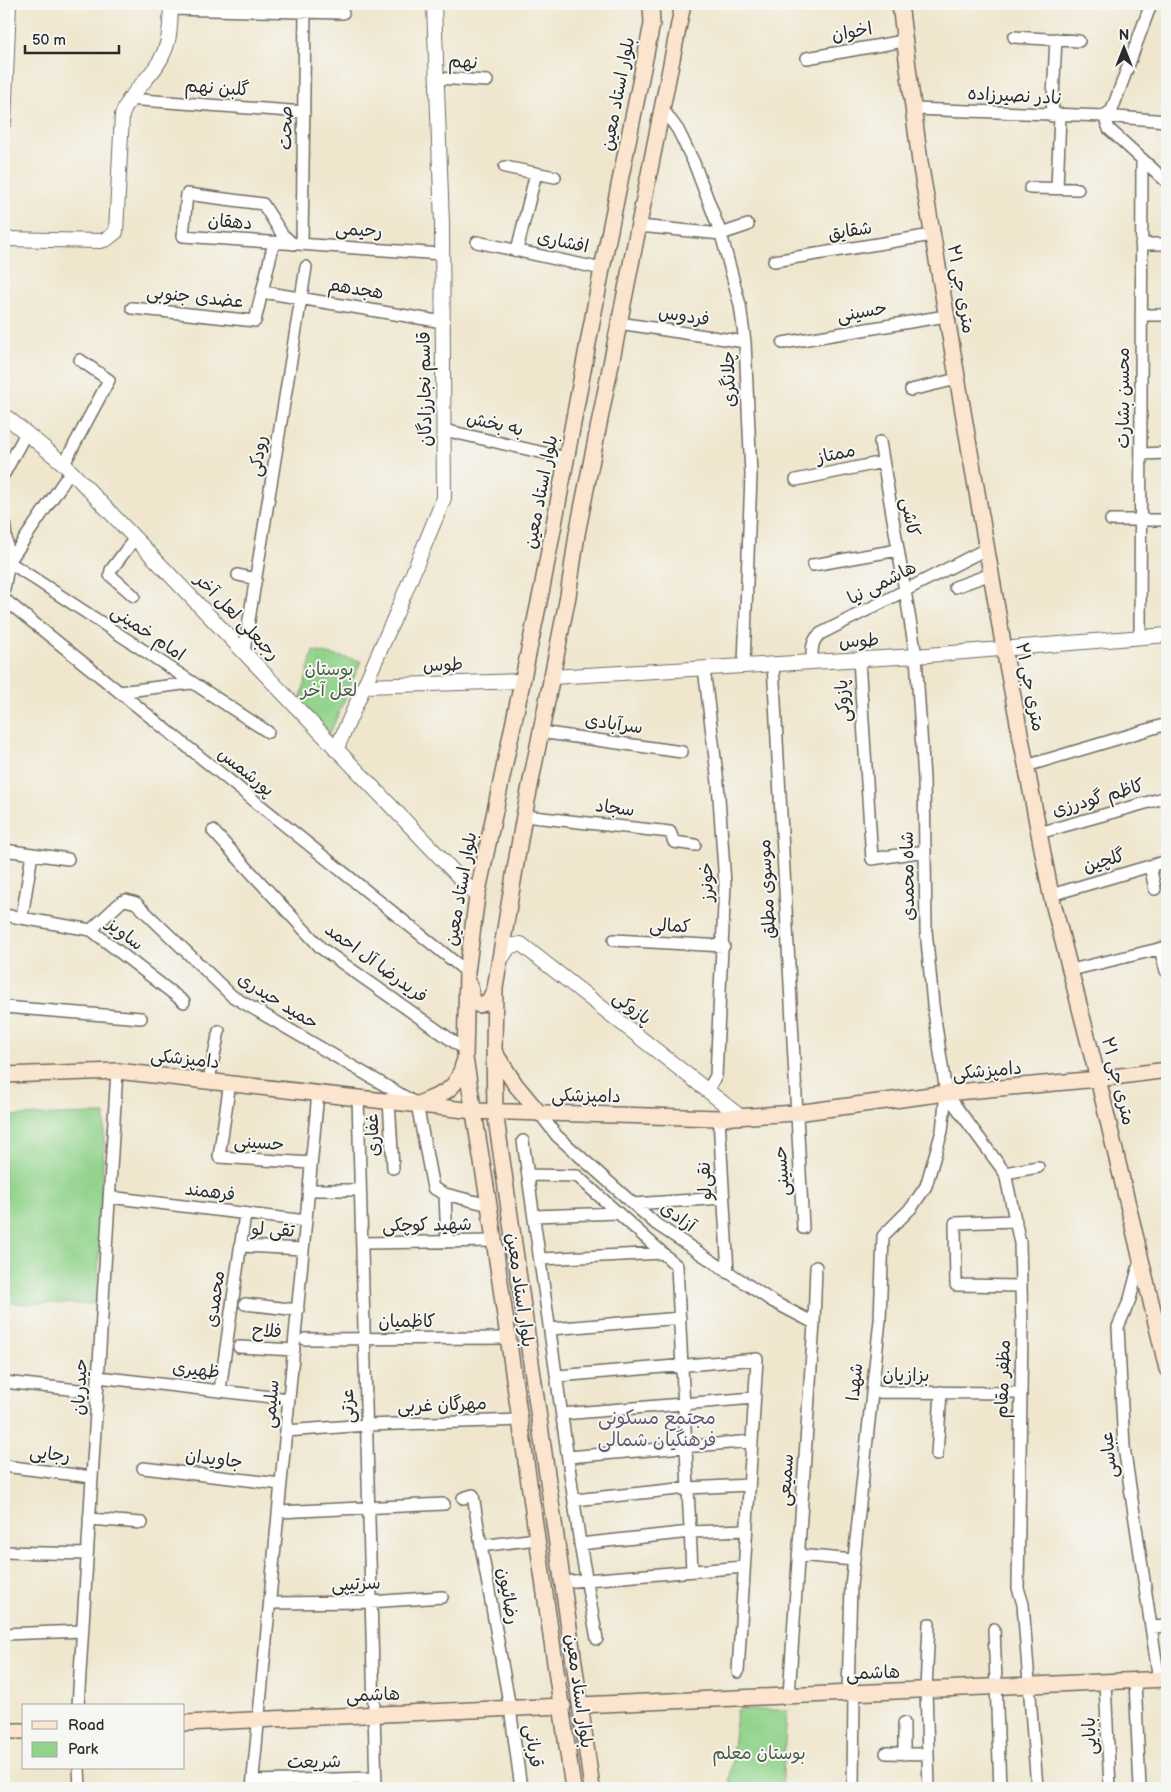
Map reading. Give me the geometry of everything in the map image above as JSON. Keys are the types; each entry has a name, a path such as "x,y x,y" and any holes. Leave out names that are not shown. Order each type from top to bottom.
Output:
{"main road":[{"name":"بلوار استاد معین","path":"573,1788 563,1706 536,1539 489,1205 465,1054 467,972 477,896 542,588 602,268 652,24 651,4"},
{"path":"652,24 657,4"},
{"name":"۲۱ متری جی","path":"900,4 920,162 932,236 1038,834 1051,895 1098,1079 1167,1369"},
{"name":"بلوار استاد معین","path":"592,1788 515,1240 495,1111 495,988 524,816 568,596 577,534 662,108 680,8"},
{"path":"554,523 558,541 569,543 577,534"},
{"path":"542,588 550,576 562,574 568,584 568,596"},
{"path":"467,972 472,998 479,1005 488,1002 495,988"},
{"path":"494,1050 515,1084 540,1114"},
{"path":"416,1104 453,1087 460,1078 465,1054"},
{"name":"دامپزشکی","path":"4,1075 117,1071 230,1082 474,1111 719,1118 796,1113 946,1093 1098,1079 1167,1070"},
{"path":"494,1241 515,1240"},
{"name":"هاشمی","path":"580,1705 1163,1680"},
{"name":"هاشمی","path":"185,1723 563,1706"},
{"path":"4,1732 22,1731"}],"street":[{"path":"4,122 9,4"},
{"name":"قاسم نجارزادگان","path":"336,750 444,498 442,254 434,4"},
{"path":"1152,4 1108,113 1108,128 1167,182"},
{"path":"4,239 100,241 107,239 116,232 122,115 128,99 165,52 168,40 170,6 343,13"},
{"name":"صحت","path":"297,244 304,112 305,12"},
{"path":"1014,37 1079,41"},
{"path":"1056,39 1057,188"},
{"name":"اخوان","path":"807,58 904,40"},
{"name":"نهم","path":"436,78 487,81"},
{"name":"گلبن نهم","path":"128,99 304,112"},
{"name":"چلانگری","path":"662,108 688,148 721,234 740,305 745,342 750,475 744,664"},
{"name":"نادر نصیرزاده","path":"914,108 1056,116 1108,113 1167,121"},
{"name":"محسن بشارت","path":"1140,638 1142,160"},
{"path":"505,167 555,177"},
{"name":"افشاری","path":"518,250 536,173"},
{"path":"1030,188 1078,189"},
{"name":"دهقان","path":"274,242 184,236 187,194 263,204 282,234 297,244"},
{"path":"638,226 721,234 748,225"},
{"name":"شقایق","path":"774,261 932,236"},
{"path":"262,292 274,242"},
{"name":"رحیمی","path":"274,242 442,254"},
{"name":"افشاری","path":"477,242 602,268"},
{"path":"1141,244 1167,244"},
{"name":"رودکی","path":"244,651 306,267"},
{"name":"هجدهم","path":"262,292 443,322"},
{"name":"عضدی جنوبی","path":"132,308 255,321 262,292"},
{"path":"1141,315 1167,315"},
{"name":"حسینی","path":"783,344 946,316"},
{"name":"فردوس","path":"619,323 745,342"},
{"path":"9,562 19,549 68,468 109,380 80,360"},
{"path":"911,390 957,379"},
{"name":"رجبعلی لعل آخر","path":"4,415 68,468 477,896"},
{"name":"به بخش","path":"444,430 566,458"},
{"path":"4,474 26,433"},
{"name":"کاشی","path":"880,442 916,656"},
{"path":"1141,454 1167,453"},
{"name":"ممتاز","path":"796,480 883,462"},
{"path":"1111,520 1167,520"},
{"path":"4,521 9,562 4,589"},
{"path":"134,596 110,575 111,570 135,538"},
{"path":"6,539 19,549"},
{"name":"هاشمی نیا","path":"812,662 812,647 816,638 986,549"},
{"path":"813,566 898,550"},
{"name":"امام خمینی","path":"9,562 268,732"},
{"path":"955,587 991,574"},
{"path":"238,575 256,579"},
{"name":"پورشمس","path":"4,599 467,972"},
{"name":"طوس","path":"551,677 744,664 859,660 1167,635"},
{"name":"شاه محمدی","path":"916,656 924,779 924,878 931,986 946,1093"},
{"name":"پازوکی","path":"859,660 872,859 925,851"},
{"name":"موسوی مطلق","path":"773,664 796,1113"},
{"name":"خونرز","path":"704,668 718,783 724,868 724,946 716,1076 710,1086 704,1088"},
{"name":"طوس","path":"365,686 521,681"},
{"path":"119,692 191,683"},
{"path":"1026,766 1167,724"},
{"name":"سرآبادی","path":"540,732 682,752"},
{"name":"کاظم گودرزی","path":"1038,834 1167,797"},
{"name":"سجاد","path":"524,816 670,832 674,842 694,845"},
{"name":"فریدرضا آل احمد","path":"213,831 321,948 465,1054"},
{"path":"4,850 68,859"},
{"path":"22,918 32,854"},
{"name":"گلچین","path":"1051,895 1167,861"},
{"path":"1150,866 1155,889"},
{"name":"حمید حیدری","path":"91,930 121,902 126,900 136,902 232,996 416,1104"},
{"name":"ساویز","path":"4,914 91,930 184,1002"},
{"name":"کمالی","path":"614,940 724,946"},
{"name":"پازوکی","path":"500,959 510,946 521,944 741,1117"},
{"path":"1071,970 1164,948 1166,971"},
{"path":"4,1008 141,1018"},
{"path":"209,1080 220,1031"},
{"name":"حیدریان","path":"78,1704 117,1071"},
{"name":"حسینی","path":"230,1082 219,1157 312,1163"},
{"name":"سلیمی","path":"252,1784 318,1093"},
{"name":"مظفر مقام","path":"946,1093 1005,1173 1020,1243 1018,1588 1023,1604 1031,1685 1037,1788"},
{"name":"شهدا","path":"853,1788 851,1693 854,1560 880,1320 883,1236 912,1207 926,1186 942,1130 946,1093"},
{"name":"عزتی","path":"358,1098 376,1783"},
{"name":"غفاری","path":"389,1101 393,1168"},
{"path":"416,1104 433,1188 445,1194 489,1205"},
{"name":"حسینی","path":"796,1113 804,1228"},
{"name":"آزادی","path":"540,1114 557,1136 656,1224 772,1301 814,1323"},
{"name":"نقی‌لو","path":"719,1118 728,1273"},
{"path":"523,1141 558,1376 580,1544 597,1639"},
{"path":"1005,1173 1038,1167"},
{"path":"528,1175 576,1176 677,1266 692,1570"},
{"path":"309,1190 360,1190"},
{"path":"445,1194 447,1242"},
{"name":"فرهمند","path":"109,1197 306,1222"},
{"path":"633,1204 723,1198"},
{"path":"534,1216 618,1213"},
{"name":"محمدی","path":"220,1390 245,1214"},
{"path":"1016,1221 955,1223 956,1284 1021,1286"},
{"name":"شهید کوچکی","path":"362,1243 494,1241"},
{"name":"تقی لو","path":"241,1246 303,1249"},
{"path":"541,1259 663,1253"},
{"name":"عباسی","path":"1141,1258 1130,1299 1118,1327 1124,1447 1151,1627 1163,1680"},
{"name":"سمیعی","path":"788,1695 814,1323 816,1267"},
{"path":"245,1304 298,1310"},
{"path":"551,1329 680,1318"},
{"name":"کاظمیان","path":"305,1339 508,1338"},
{"name":"فلاح","path":"239,1347 294,1350"},
{"path":"558,1376 757,1359 738,1672"},
{"name":"ظهیری","path":"98,1377 289,1399"},
{"path":"4,1382 97,1392"},
{"name":"بزازیان","path":"872,1392 1020,1393"},
{"path":"937,1455 941,1392"},
{"path":"562,1414 754,1398"},
{"name":"مهرگان غربی","path":"286,1431 366,1425 520,1420"},
{"path":"568,1457 752,1441"},
{"name":"رجایی","path":"4,1466 92,1477"},
{"name":"جاویدان","path":"143,1468 281,1484"},
{"path":"575,1500 688,1488 749,1485"},
{"path":"463,1498 473,1495 481,1546"},
{"path":"278,1512 444,1504"},
{"path":"89,1519 142,1523"},
{"path":"580,1544 690,1532 746,1530"},
{"name":"رضائیون","path":"510,1708 481,1546 536,1539"},
{"path":"4,1552 87,1554"},
{"path":"798,1555 854,1560"},
{"path":"562,1582 692,1570 744,1568"},
{"name":"سرتیپی","path":"270,1603 370,1602 442,1597"},
{"path":"928,1788 926,1689 929,1624"},
{"path":"1151,1627 1167,1626"},
{"path":"994,1630 1000,1788"},
{"path":"4,1634 82,1631"},
{"path":"1136,1681 1140,1788"},
{"name":"بابایی","path":"1105,1682 1110,1788"},
{"name":"قربانی","path":"510,1708 521,1788"},
{"path":"904,1723 904,1754"},
{"path":"886,1753 928,1754"},
{"path":"79,1770 80,1788"},
{"name":"شریعت","path":"252,1784 376,1783"}],"green space":[{"name":"بوستان لعل آخر","path":"313,651 361,661 330,733 300,701"},
{"path":"105,1114 97,1304 4,1303 4,1116"},
{"name":"بوستان معلم","path":"737,1710 787,1710 782,1788 729,1788"}],"district":[{"name":"مجتمع مسکونی فرهنگیان شمالی","path":"657,1429"}]}
